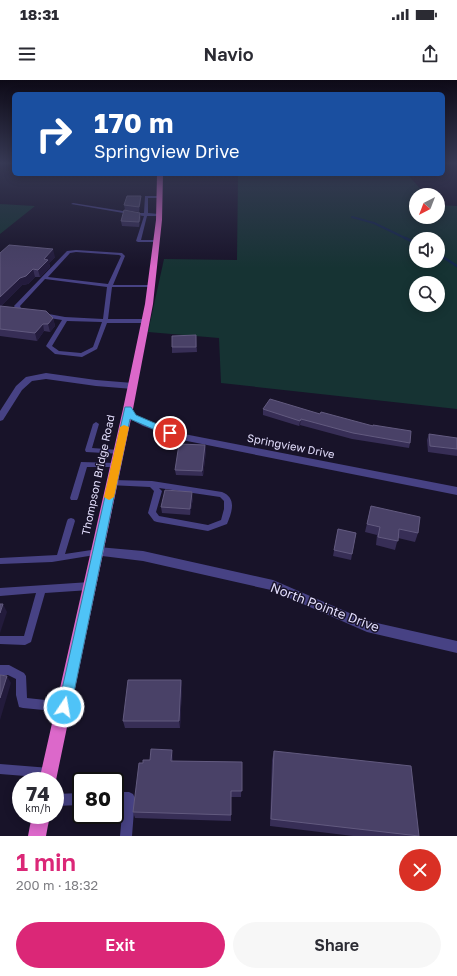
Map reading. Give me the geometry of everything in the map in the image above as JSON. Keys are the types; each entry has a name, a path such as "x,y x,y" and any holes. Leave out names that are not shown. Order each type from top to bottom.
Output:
{"highway":[{"name":"Thompson Bridge Road","path":"50,772 146,321 157,241 159,197"},
{"path":"37,836 39,824"}],"street":[{"path":"0,418 19,388 29,379 46,376 96,383 133,386"},
{"name":"Springview Drive","path":"128,409 133,417 146,424 182,437 457,491"},
{"name":"North Pointe Drive","path":"98,552 143,556 273,585 367,626 457,647"}],"lane":[{"path":"146,197 146,214 138,241 157,241"},
{"path":"73,204 135,214 159,215"},
{"path":"28,313 20,312 17,306 69,252 76,251 120,254 123,256 110,286 105,321 95,348 82,355 57,353 49,346 65,319"},
{"path":"45,278 110,286 152,286"},
{"path":"35,314 65,319 146,321"},
{"path":"96,424 88,450 119,452"},
{"path":"74,498 84,464 116,465"},
{"path":"112,482 152,484 222,495 228,500 228,509 224,522 208,528 157,519 152,514 158,491 152,484"},
{"path":"60,558 71,521"},
{"path":"0,560 60,558 98,552"},
{"path":"0,592 90,586"},
{"path":"0,640 25,641 28,639 41,590"},
{"path":"0,670 9,670 21,676 21,695 23,703 64,707"},
{"path":"0,769 18,772"},
{"path":"124,798 129,798 126,836"}],"green space":[{"path":"238,197 409,197 409,224 445,224 445,205 457,206 457,409 221,383 219,338 148,332 164,259 237,260"},
{"path":"0,204 35,206 0,234"}],"building":[{"path":"127,197 141,197 139,207 124,205"},
{"path":"124,210 140,213 139,222 121,221"},
{"path":"9,245 53,249 44,259 48,260 38,270 33,269 26,276 20,278 0,297 0,253"},
{"path":"0,306 46,311 53,318 48,324 43,324 35,333 0,329"},
{"path":"196,335 196,347 172,347 172,336"},
{"path":"270,399 320,414 321,412 373,426 411,431 410,443 353,433 301,419 300,421 263,409"},
{"path":"429,434 457,438 457,449 430,446"},
{"path":"179,444 205,445 202,471 175,470"},
{"path":"165,490 192,492 190,509 161,507"},
{"path":"371,506 420,517 418,533 399,529 398,541 378,537 380,527 367,524"},
{"path":"338,529 356,533 352,554 334,550"},
{"path":"0,604 3,604 0,613"},
{"path":"0,675 7,676 0,698"},
{"path":"128,680 181,680 179,721 123,721"},
{"path":"151,749 172,750 171,761 242,762 242,791 231,791 231,815 133,812 139,763 143,763 143,760 150,760"},
{"path":"274,751 411,766 419,836 271,819"}],"waterway":[{"path":"352,217 374,223 407,239"},
{"path":"405,238 409,240"},
{"path":"445,258 457,266"}],"slow traffic":[{"path":"109,497 124,427"}],"route":[{"path":"64,707 128,409 133,417 146,424 170,433"}]}
